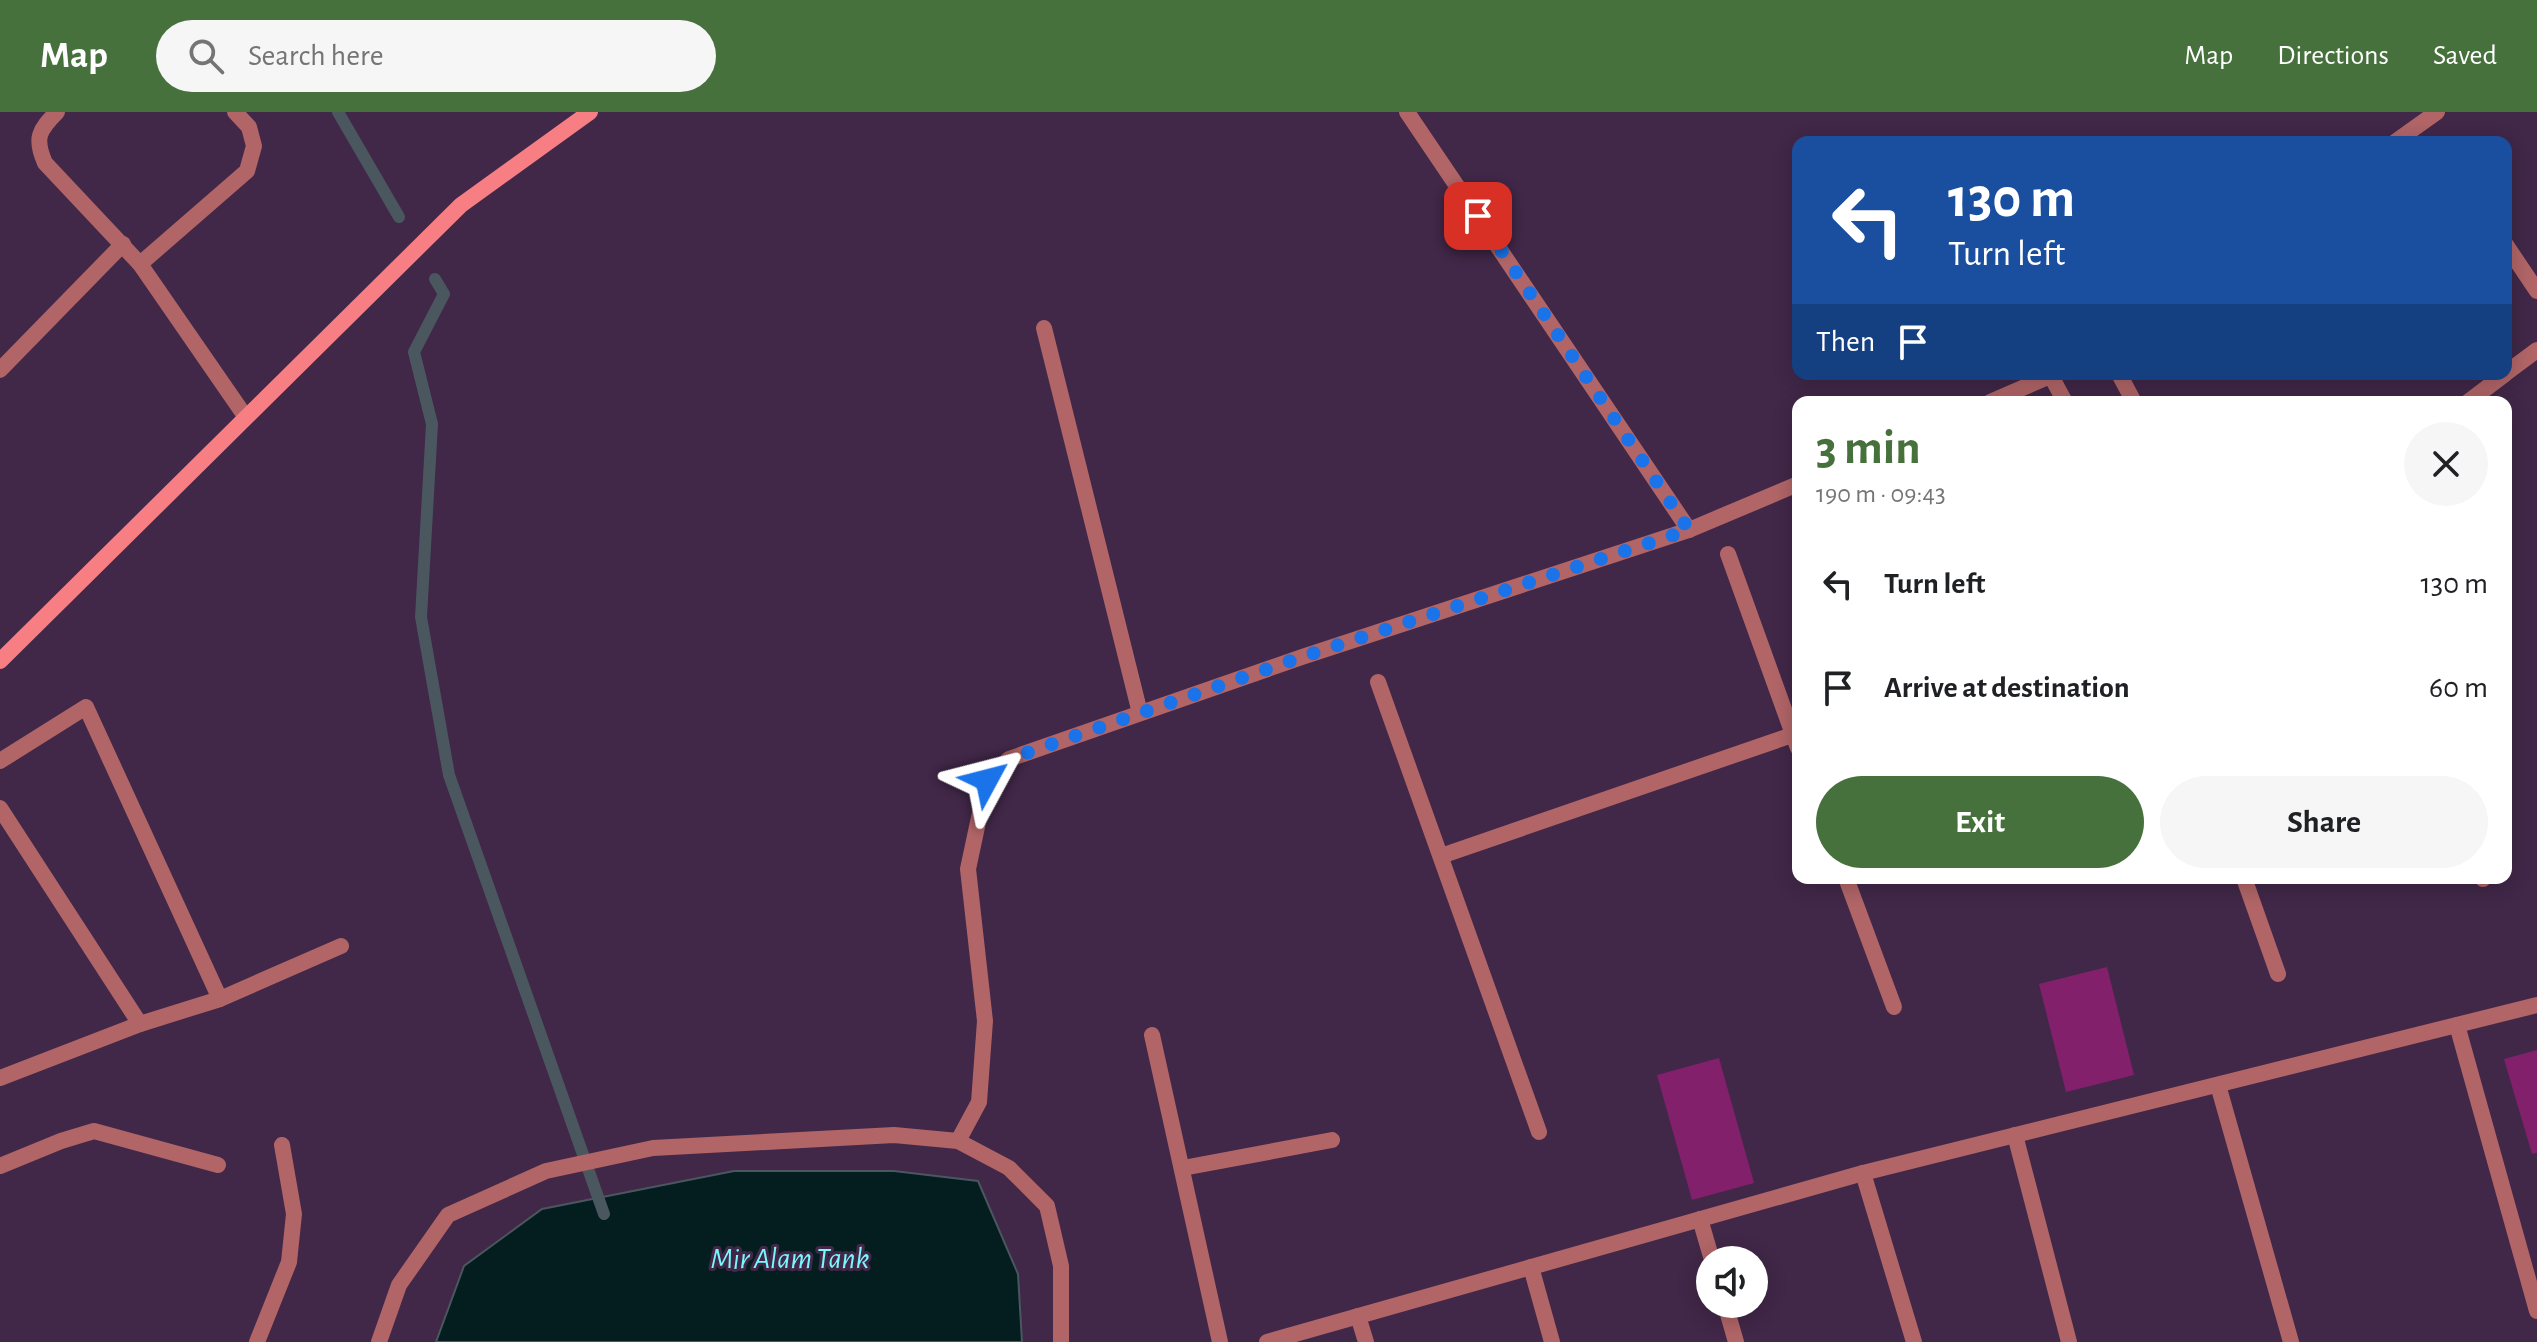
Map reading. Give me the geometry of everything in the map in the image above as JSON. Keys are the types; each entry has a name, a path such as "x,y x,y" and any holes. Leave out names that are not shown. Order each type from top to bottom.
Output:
{"main road":[{"path":"0,661 461,205 590,112"}],"street":[{"path":"57,112 41,127 38,147 45,163 140,264 245,416"},
{"path":"140,264 247,171 254,146 249,127 235,112"},
{"path":"1407,112 1689,530"},
{"path":"2403,136 2437,112"},
{"path":"0,370 123,244"},
{"path":"2512,254 2537,291"},
{"path":"1044,328 1140,713"},
{"path":"2512,369 2537,350"},
{"path":"2004,396 2041,380"},
{"path":"2476,396 2498,380"},
{"path":"958,1141 979,1102 985,1021 968,869 987,780 1009,759 1689,530 1792,487"},
{"path":"1728,554 1792,727"},
{"path":"1378,682 1539,1132"},
{"path":"0,761 86,707 220,999"},
{"path":"1441,856 1792,739"},
{"path":"0,808 140,1024"},
{"path":"1848,884 1894,1007"},
{"path":"2246,884 2278,974"},
{"path":"0,1078 140,1024 220,999 341,946"},
{"path":"1267,1342 1863,1173 2537,1005"},
{"path":"2457,1025 2537,1311"},
{"path":"1152,1035 1220,1342"},
{"path":"2218,1085 2291,1342"},
{"path":"0,1166 94,1131 218,1165"},
{"path":"379,1342 399,1285 448,1215 546,1171 653,1148 894,1135 958,1141 1009,1168 1047,1206 1061,1266 1061,1342"},
{"path":"2015,1135 2069,1342"},
{"path":"1183,1168 1332,1140"},
{"path":"257,1342 289,1262 294,1214 282,1145"},
{"path":"1863,1173 1914,1342"},
{"path":"1700,1219 1708,1246"},
{"path":"1531,1267 1552,1342"},
{"path":"1358,1316 1366,1342"},
{"path":"1729,1318 1736,1342"}],"water":[{"name":"Mir Alam Tank","path":"734,1171 894,1171 978,1181 1018,1274 1022,1342 436,1342 464,1266 542,1209"}],"building":[{"path":"2107,967 2134,1075 2066,1092 2039,984"},
{"path":"2537,1050 2537,1153 2532,1154 2504,1059"},
{"path":"1719,1058 1754,1183 1692,1200 1657,1075"}],"waterway":[{"path":"338,112 399,217"},
{"path":"435,279 444,294 414,352 432,424 421,617 449,775 604,1214"}],"route":[{"path":"987,780 1009,759 1302,657 1689,530 1478,216"}]}
